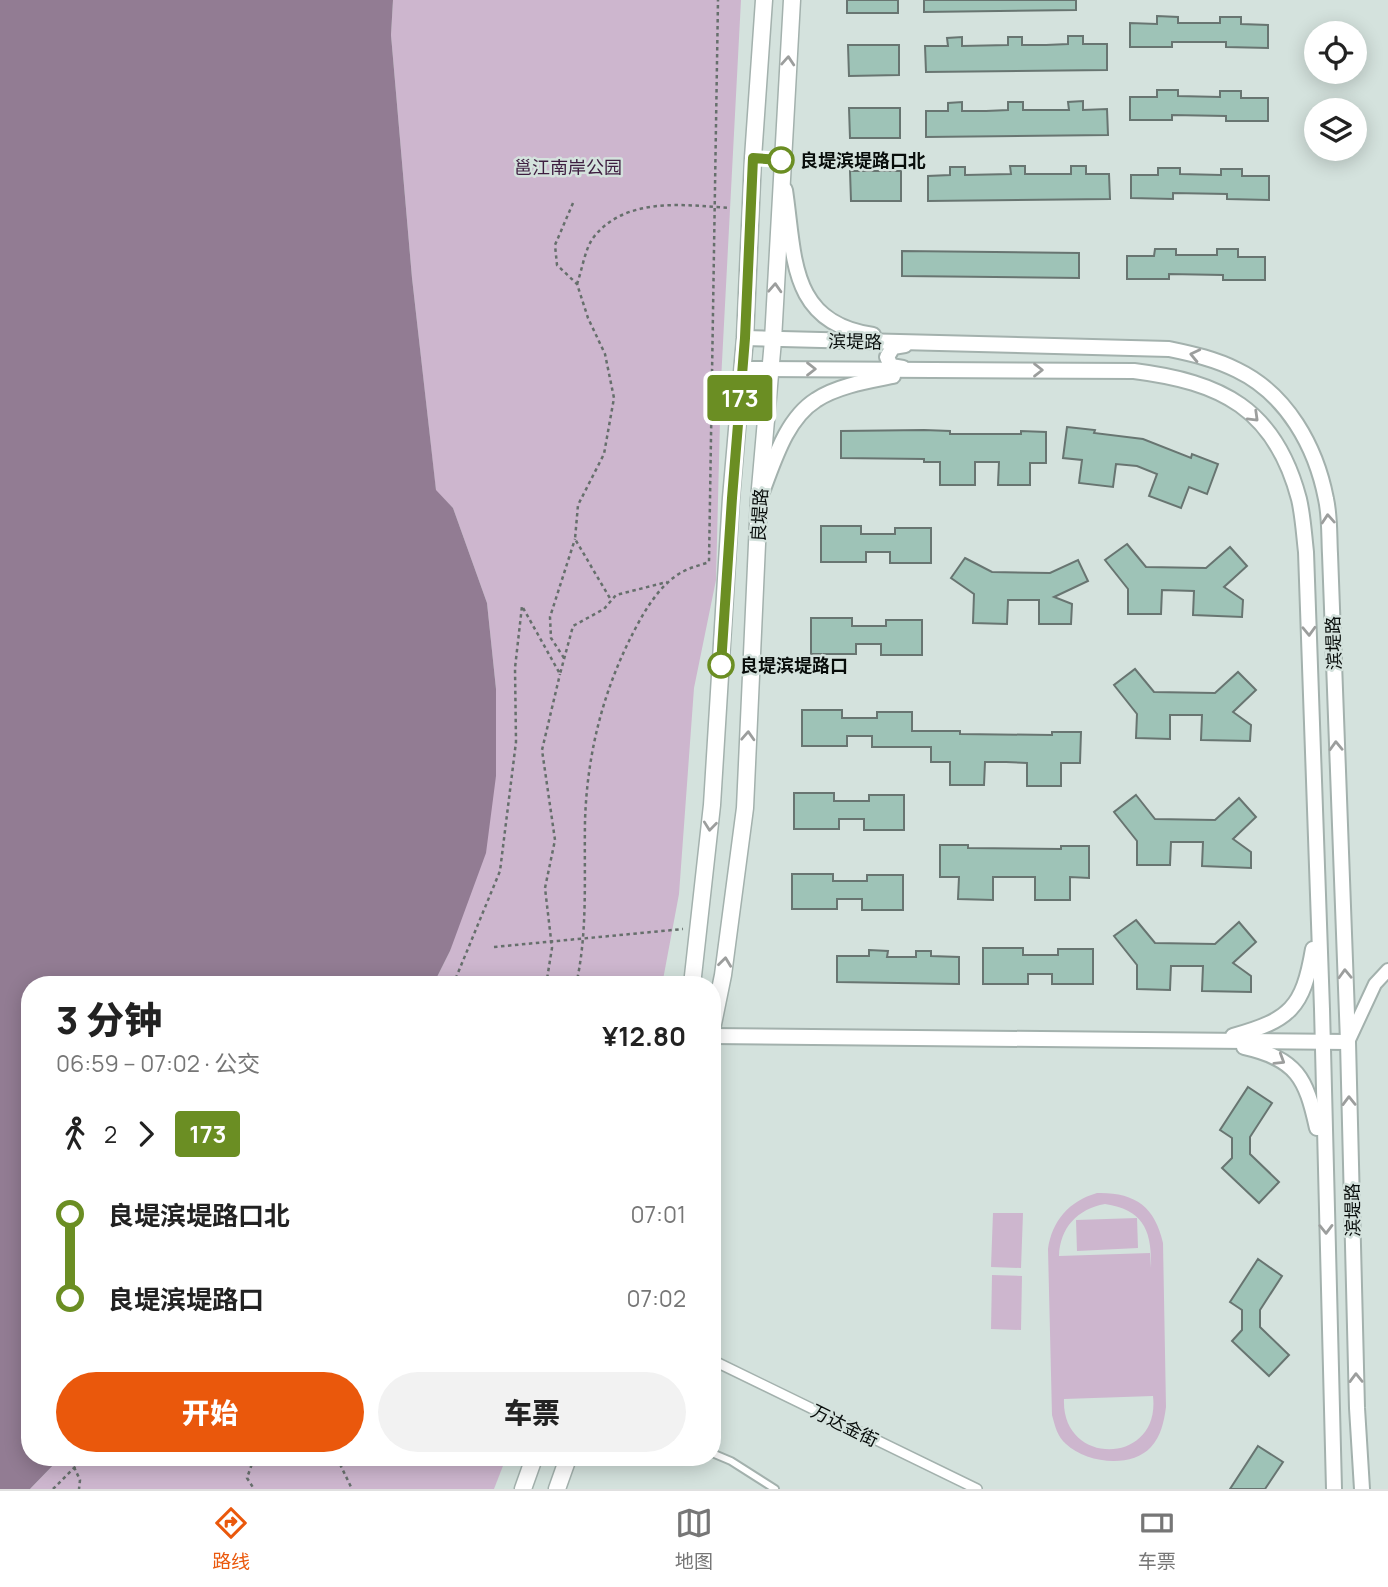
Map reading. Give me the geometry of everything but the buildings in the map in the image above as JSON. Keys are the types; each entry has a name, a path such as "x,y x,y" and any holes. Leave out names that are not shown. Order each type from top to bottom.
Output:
{"main road":[{"name":"良堤路","path":"693,976 712,804 745,338 753,158 764,0"},
{"name":"良堤路","path":"721,985 745,808 759,500 773,340 792,0"},
{"path":"753,158 781,160"},
{"path":"732,498 759,500"},
{"path":"523,1489 531,1466"},
{"path":"557,1489 565,1466"}],"street":[{"path":"781,160 798,277 812,306 836,325 859,333 926,343"},
{"name":"滨堤路","path":"745,338 1169,349 1207,357 1240,371 1288,412 1306,436 1327,502 1362,1489"},
{"path":"926,343 893,347 887,357 894,368 926,370"},
{"name":"滨堤路","path":"742,369 1134,371 1165,375 1225,393 1247,409 1266,428 1281,450 1300,502 1306,552 1319,918 1333,1483"},
{"path":"759,500 783,440 796,420 815,400 844,387 926,370"},
{"path":"1215,1041 1265,1027 1292,1009 1308,979 1319,918 1343,918"},
{"path":"721,1036 1348,1042 1375,984 1388,970"},
{"path":"1215,1041 1267,1052 1284,1061 1305,1086 1312,1105 1324,1161 1350,1160"},
{"name":"万达金街","path":"721,1364 977,1489"}],"lane":[{"path":"721,1457 775,1489"}],"path":[{"path":"578,976 584,939 585,818 592,744 602,705 642,614 669,582 683,572 709,562 718,0"},
{"path":"564,658 551,638 550,617 575,539 578,505 604,454 614,398 605,354 588,318 577,284 557,265 555,245 573,203"},
{"path":"577,284 592,239 619,215 663,204 730,208"},
{"path":"575,539 611,600"},
{"path":"547,976 551,943 545,888 555,840 542,750 573,626 604,609 616,595 669,582"},
{"path":"458,976 500,871 516,742 515,668 522,606 559,674"},
{"path":"494,947 689,928"},
{"path":"251,1466 247,1478 254,1489"},
{"path":"341,1466 352,1489"},
{"path":"53,1489 74,1467 80,1480 79,1489"}],"green space":[{"name":"邕江南岸公园","path":"393,0 741,0 721,381 716,580 694,688 679,894 664,976 438,976 450,951 496,775 496,689 487,603 453,508 436,491 412,278 391,35"},
{"path":"1097,1193 1110,1193 1122,1195 1141,1204 1155,1219 1163,1243 1164,1418 1160,1433 1151,1447 1142,1454 1121,1461 1085,1456 1066,1444 1060,1438 1052,1415 1048,1249 1058,1221 1070,1207","holes":["1105,1204 1129,1211 1143,1224 1150,1243 1151,1268 1150,1253 1059,1256 1063,1237 1072,1221 1086,1210","1153,1396 1151,1419 1142,1436 1128,1446 1110,1449 1093,1446 1078,1437 1067,1421 1064,1399"]},
{"path":"993,1213 1023,1213 1021,1268 991,1267"},
{"path":"1137,1218 1138,1248 1077,1251 1076,1220"},
{"path":"992,1275 1022,1276 1021,1330 991,1329"},
{"path":"52,1466 503,1466 494,1489 30,1489"}],"shaded area":[{"path":"0,0 393,0 391,35 412,278 436,490 453,508 487,603 496,689 496,776 486,853 450,951 438,976 21,976 21,1466 52,1466 30,1489 0,1489"}],"bus line":[{"name":"173","path":"721,665 745,338 753,158 781,160"}],"place":[{"name":"良堤滨堤路口北","path":"781,160"},
{"name":"良堤滨堤路口","path":"721,665"}]}
